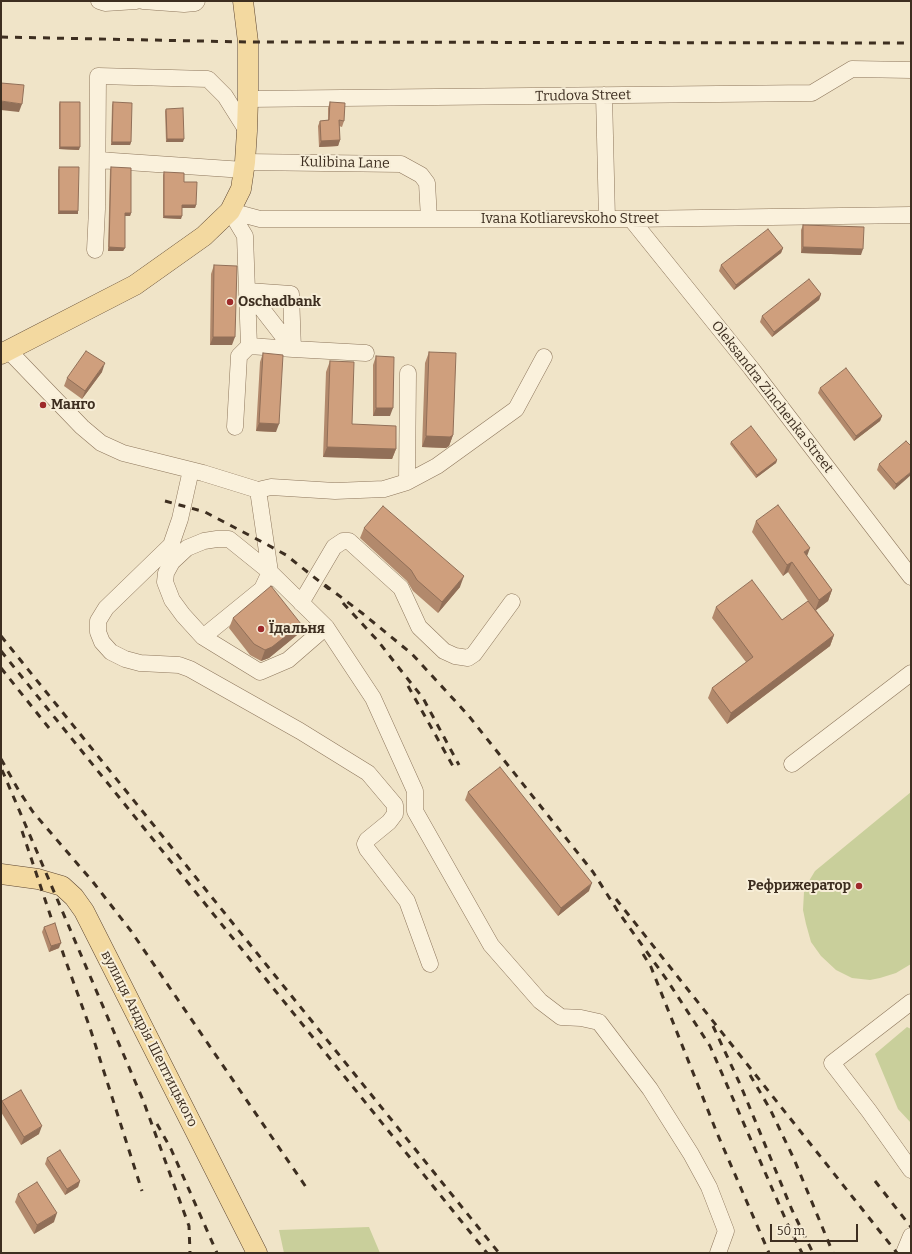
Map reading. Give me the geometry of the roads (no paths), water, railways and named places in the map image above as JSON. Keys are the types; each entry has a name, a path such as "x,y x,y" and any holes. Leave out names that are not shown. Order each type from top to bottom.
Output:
{"main road":[{"path":"5,352 135,285 204,236 230,211 241,189 247,130 248,42 243,1"},
{"name":"вулиця Андрія Шептицького","path":"1,874 38,878 62,886 74,897 84,911 257,1253"}],"street":[{"path":"99,1 105,3 136,1"},
{"path":"143,1 184,4 195,3 197,1"},
{"name":"Trudova Street","path":"248,99 812,93 852,69 911,70"},
{"path":"95,250 98,160 98,76 208,79 225,96 247,130"},
{"path":"604,95 607,219"},
{"path":"98,160 244,166"},
{"name":"Kulibina Lane","path":"244,166 401,164 421,175 427,183 429,219"},
{"path":"230,211 245,236 248,291 249,346 239,356 235,427"},
{"name":"Ivana Kotliarevskoho Street","path":"230,211 260,219 631,219 911,215"},
{"name":"Oleksandra Zinchenka Street","path":"631,219 751,368 911,577"},
{"path":"248,291 293,349"},
{"path":"248,291 290,294 293,349"},
{"path":"249,346 366,353"},
{"path":"5,352 82,427 101,443 123,453 197,472 258,490 271,487 335,491 384,489 407,482 436,466 516,409 544,357"},
{"path":"407,482 408,373"},
{"path":"197,472 171,545 106,608 98,621 98,632 102,642 110,652 125,659 140,663 179,665 190,669 300,731 368,773 395,805 395,814 389,822 367,840 365,844 367,849 407,901 430,964"},
{"path":"203,637 262,589 270,572 258,490"},
{"path":"326,627 288,660 260,672 203,637 183,615 172,600 165,582 166,573 172,562 187,548 204,541 217,538 229,539 270,572 326,627 373,698 415,791 415,811 491,945 540,1002 561,1017 582,1018 599,1022 650,1089 691,1154 709,1187 726,1232 718,1253"},
{"path":"301,603 334,547 343,541 349,541 401,588 419,627 444,651 455,656 468,658 474,654 512,602"},
{"path":"792,764 911,673"},
{"path":"911,1002 832,1063 869,1111 911,1170"},
{"path":"904,1253 911,1236"}],"railway":[{"path":"1,37 248,42 911,43"},
{"path":"165,501 205,512 266,544 286,555 329,589"},
{"path":"325,585 412,654 468,715 593,872 619,913 667,980 710,1046 788,1225 802,1253"},
{"path":"343,603 378,641 423,698 459,765"},
{"path":"1,636 499,1253"},
{"path":"1,651 487,1253"},
{"path":"1,668 49,728"},
{"path":"408,686 454,768"},
{"path":"1,759 33,812 93,882 131,931 308,1190"},
{"path":"2,770 143,1100 189,1226 190,1253"},
{"path":"22,831 90,1028 142,1191"},
{"path":"616,899 897,1253"},
{"path":"643,954 651,967 717,1133 769,1253"},
{"path":"713,1026 740,1084 792,1210 813,1253"},
{"path":"750,1075 770,1109 794,1159 833,1253"},
{"path":"157,1124 171,1149 217,1253"},
{"path":"875,1181 911,1227"}],"place":[{"name":"Oschadbank","path":"230,302"},
{"name":"Манго","path":"43,405"},
{"name":"Їдальня","path":"261,629"},
{"name":"Рефрижератор","path":"859,886"}]}
